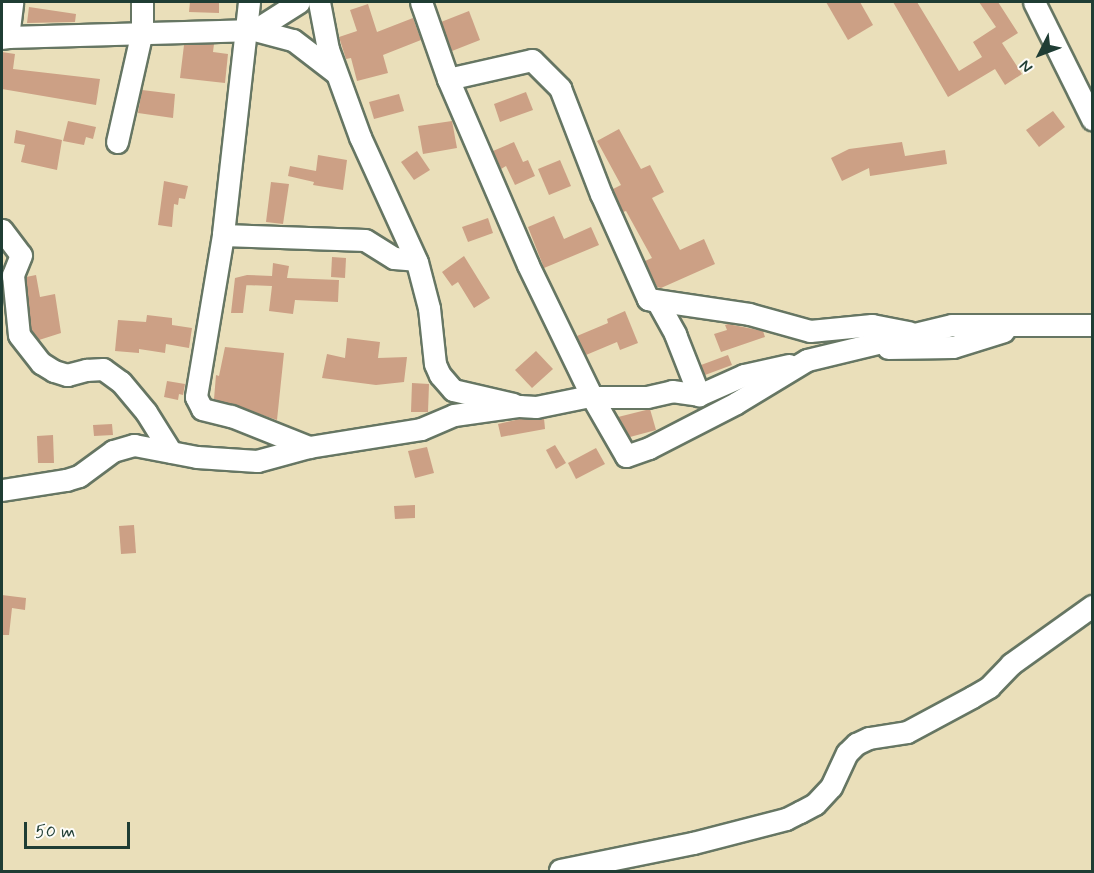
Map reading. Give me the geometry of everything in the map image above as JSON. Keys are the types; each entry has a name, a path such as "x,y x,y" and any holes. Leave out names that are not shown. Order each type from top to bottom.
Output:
{"street":[{"path":"12,2 5,38 142,31 251,29 293,40 338,75"},
{"path":"117,142 142,31 142,2"},
{"path":"249,2 251,29 223,235 196,397 202,409 231,416 309,447"},
{"path":"251,29 299,2"},
{"path":"319,2 328,49 363,146 394,207 415,260 429,308 435,364 440,375 453,390 519,406 536,407 572,398 647,397 672,391 699,395 744,375 863,348 912,333 952,326 1092,326"},
{"path":"421,2 448,79 528,265 622,453 630,456 736,403 807,360"},
{"path":"1034,2 1085,88 1092,119"},
{"path":"448,79 532,60 540,65 560,88 601,194 648,298 657,301 675,334 699,395"},
{"path":"2,230 21,255 13,275 19,335 41,363 54,371 67,375 86,370 103,369 121,382 146,412 171,452"},
{"path":"223,235 365,240 394,258 415,260"},
{"path":"648,298 749,314 810,332 872,326 912,333"},
{"path":"863,348 953,347 1016,327"},
{"path":"2,490 79,476 113,451 134,445 243,462 257,461 309,447 421,429 454,415 519,406"},
{"path":"560,870 693,843 786,819 814,804 831,787 847,753 856,744 869,738 907,732 972,697 988,687 1011,664 1092,606"}],"building":[{"path":"190,2 219,2 219,13 189,12"},
{"path":"826,2 860,2 873,25 848,40"},
{"path":"893,2 917,2 959,71 982,57 973,42 996,27 979,2 998,2 1018,33 1002,43 1022,74 1005,85 995,69 948,97"},
{"path":"368,4 377,32 413,18 421,40 383,55 388,73 357,81 351,58 346,59 339,37 357,31 350,10"},
{"path":"29,7 76,14 75,22 27,23"},
{"path":"469,11 480,40 452,51 441,22"},
{"path":"214,44 213,52 228,54 225,83 180,78 184,45"},
{"path":"2,52 15,54 13,69 100,79 96,105 2,89"},
{"path":"142,90 175,94 173,118 138,113"},
{"path":"526,92 533,110 500,122 494,104"},
{"path":"399,94 404,111 374,119 369,102"},
{"path":"1053,111 1065,127 1039,147 1026,130"},
{"path":"68,121 96,127 93,139 86,137 84,145 63,141"},
{"path":"452,121 457,148 423,154 418,126"},
{"path":"619,129 641,169 650,165 664,192 652,198 680,250 704,239 715,264 661,288 657,287 645,261 652,258 626,211 623,212 613,189 621,185 597,141"},
{"path":"16,130 62,140 57,170 21,162 25,145 14,143"},
{"path":"514,142 523,162 528,160 535,176 515,185 506,166 501,169 493,151"},
{"path":"902,142 905,156 945,150 947,164 870,176 869,168 842,181 831,158 849,149"},
{"path":"417,151 430,170 414,180 401,162"},
{"path":"318,155 347,160 343,190 313,185 314,182 288,176 290,166 316,171"},
{"path":"560,160 571,186 549,195 538,169"},
{"path":"164,181 188,186 185,199 179,198 178,205 174,204 172,227 158,225"},
{"path":"271,182 289,184 283,224 266,222"},
{"path":"554,216 564,239 591,227 599,245 544,268 528,227"},
{"path":"488,218 493,233 468,242 462,227"},
{"path":"464,256 490,298 474,308 458,282 452,286 442,272"},
{"path":"332,257 346,258 345,278 331,277"},
{"path":"273,263 289,266 287,278 339,280 338,302 295,300 293,314 269,311 272,286 246,285 243,313 231,313 235,278 247,275 272,276"},
{"path":"36,275 40,297 55,294 61,333 39,340 31,330 26,277"},
{"path":"625,311 638,343 620,350 617,342 586,355 577,336 608,323 607,319"},
{"path":"147,315 172,318 172,325 192,328 189,348 166,344 165,353 139,349 139,353 115,351 118,320 146,322"},
{"path":"725,325 763,331 765,337 721,352 714,334 727,330"},
{"path":"347,338 380,342 378,358 407,357 404,382 376,385 322,378 327,354 345,358"},
{"path":"225,347 284,353 277,420 214,399 216,375 219,376"},
{"path":"536,351 553,369 532,388 515,370"},
{"path":"728,355 732,365 705,375 701,365"},
{"path":"167,381 185,384 183,395 179,394 178,400 164,397"},
{"path":"412,383 429,384 428,412 411,412"},
{"path":"650,409 656,430 630,437 618,417"},
{"path":"544,418 545,429 501,437 498,424 520,419"},
{"path":"112,424 113,435 94,436 93,425"},
{"path":"53,435 54,463 38,463 37,436"},
{"path":"555,445 566,463 556,469 546,450"},
{"path":"427,447 434,473 415,478 408,451"},
{"path":"596,448 605,464 576,479 568,463"},
{"path":"415,505 415,518 395,519 394,506"},
{"path":"134,525 136,553 121,554 119,526"},
{"path":"2,595 26,598 25,610 12,608 9,635 2,635"}]}
